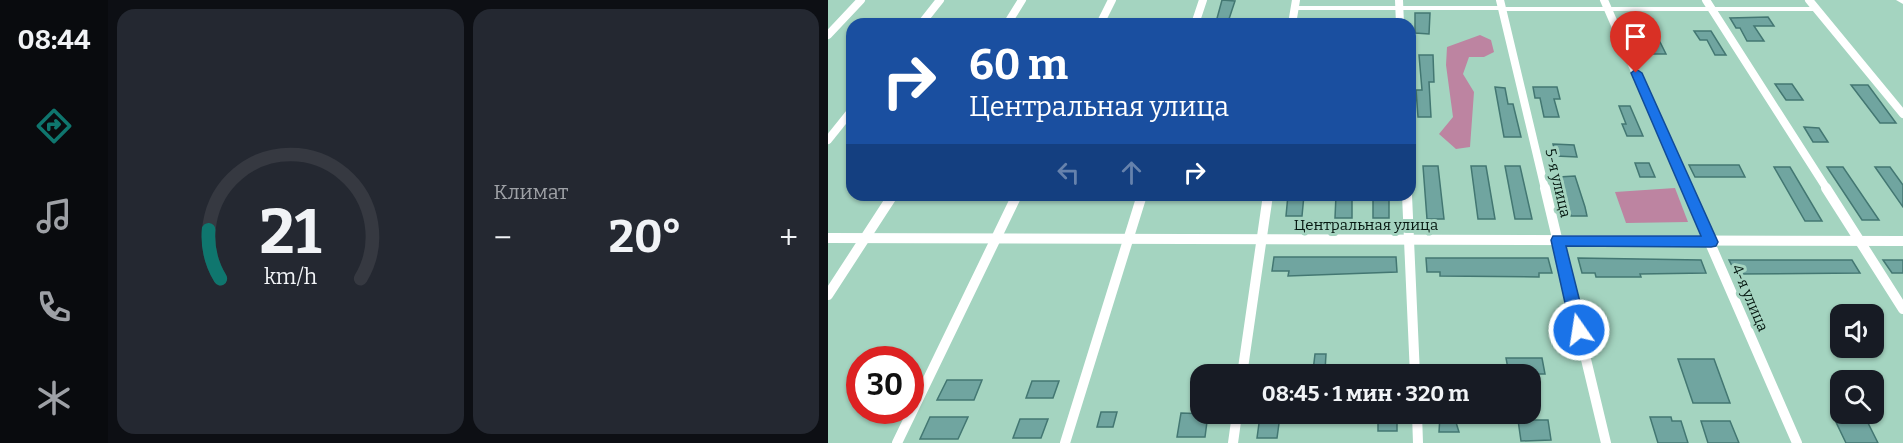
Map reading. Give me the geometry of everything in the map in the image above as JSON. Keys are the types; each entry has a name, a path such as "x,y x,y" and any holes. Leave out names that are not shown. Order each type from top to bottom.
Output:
{"street":[{"path":"828,35 861,0"},
{"path":"926,18 940,0"},
{"path":"1010,18 1022,0"},
{"path":"1103,18 1112,0"},
{"path":"1197,18 1203,0"},
{"path":"1706,0 1903,309"},
{"path":"1809,0 1903,114"},
{"name":"4-я улица","path":"1606,5 1797,443"},
{"name":"5-я улица","path":"1502,6 1606,443"},
{"path":"828,140 846,118"},
{"path":"828,295 889,201"},
{"path":"897,443 1014,201"},
{"path":"1065,443 1140,201"},
{"path":"1244,364 1267,201"},
{"path":"1407,201 1415,364"},
{"name":"Центральная улица","path":"828,238 1903,241"},
{"path":"1233,443 1236,424"},
{"path":"1417,424 1418,443"}],"lane":[{"path":"1295,4 1606,5 1711,9 1816,9"}],"shaded area":[{"path":"1480,35 1491,40 1494,52 1484,57 1469,57 1463,74 1474,92 1470,147 1456,149 1439,134 1453,117 1446,65 1447,47"},
{"path":"1675,188 1688,222 1626,223 1615,192"}],"building":[{"path":"1222,0 1235,1 1229,18 1217,18"},
{"path":"1415,13 1430,13 1429,34 1416,33"},
{"path":"1768,17 1774,26 1754,26 1764,41 1747,41 1740,28 1736,28 1730,18"},
{"path":"1694,31 1711,31 1726,55 1715,55 1707,40 1700,40"},
{"path":"1641,42 1660,42 1666,54 1647,54"},
{"path":"1419,55 1433,55 1434,82 1429,82 1431,117 1418,117 1416,90 1422,90"},
{"path":"1775,84 1792,84 1803,100 1786,100"},
{"path":"1851,85 1868,85 1896,123 1880,123"},
{"path":"1495,87 1505,88 1508,104 1513,104 1521,137 1504,137"},
{"path":"1533,87 1557,87 1560,99 1554,99 1559,117 1544,117 1540,98 1535,98"},
{"path":"1619,106 1630,106 1643,136 1627,136 1622,124 1626,124"},
{"path":"1804,127 1819,128 1828,142 1813,142"},
{"path":"1553,144 1574,145 1577,157 1556,156"},
{"path":"1635,163 1649,163 1655,177 1640,177"},
{"path":"1689,165 1739,165 1745,177 1695,177"},
{"path":"1423,166 1438,166 1444,219 1427,219"},
{"path":"1471,166 1486,166 1495,219 1478,219"},
{"path":"1505,166 1520,166 1532,219 1515,219"},
{"path":"1774,167 1790,167 1822,221 1805,221"},
{"path":"1827,167 1843,167 1879,220 1862,220"},
{"path":"1875,167 1890,167 1903,185 1903,207"},
{"path":"1575,176 1587,216 1571,216 1559,177"},
{"path":"1287,201 1303,201 1302,216 1286,216"},
{"path":"1336,201 1352,201 1352,218 1335,218"},
{"path":"1373,201 1389,201 1389,218 1373,218"},
{"path":"1274,257 1396,257 1397,272 1288,276 1289,271 1272,271"},
{"path":"1426,258 1548,258 1552,273 1539,273 1539,277 1440,276 1440,272 1427,272"},
{"path":"1578,258 1701,260 1706,273 1596,277 1595,273 1582,273"},
{"path":"1729,260 1852,260 1860,273 1736,274"},
{"path":"1883,260 1903,260 1903,273 1892,273"},
{"path":"1315,354 1326,354 1325,364 1314,364"},
{"path":"1506,358 1542,358 1545,374 1541,374 1541,364 1507,364"},
{"path":"1678,359 1714,359 1730,403 1693,403"},
{"path":"947,380 982,380 974,400 937,400"},
{"path":"1032,381 1059,381 1053,398 1026,398"},
{"path":"1101,412 1117,412 1113,427 1097,427"},
{"path":"1181,413 1190,413 1190,424 1207,424 1205,437 1177,437"},
{"path":"930,417 968,417 958,439 920,439"},
{"path":"1650,417 1671,417 1672,421 1681,421 1688,443 1658,443"},
{"path":"1020,419 1048,419 1041,438 1013,438"},
{"path":"1541,420 1548,420 1551,440 1521,441 1519,424 1541,424"},
{"path":"1701,421 1730,421 1739,443 1708,443"},
{"path":"1259,424 1279,424 1277,438 1257,438"},
{"path":"1378,424 1397,424 1397,431 1378,431"},
{"path":"1440,424 1456,424 1459,432 1439,432"},
{"path":"1837,424 1868,424 1878,443 1846,443"}],"route":[{"path":"1579,330 1558,240 1711,242 1636,73"}]}
